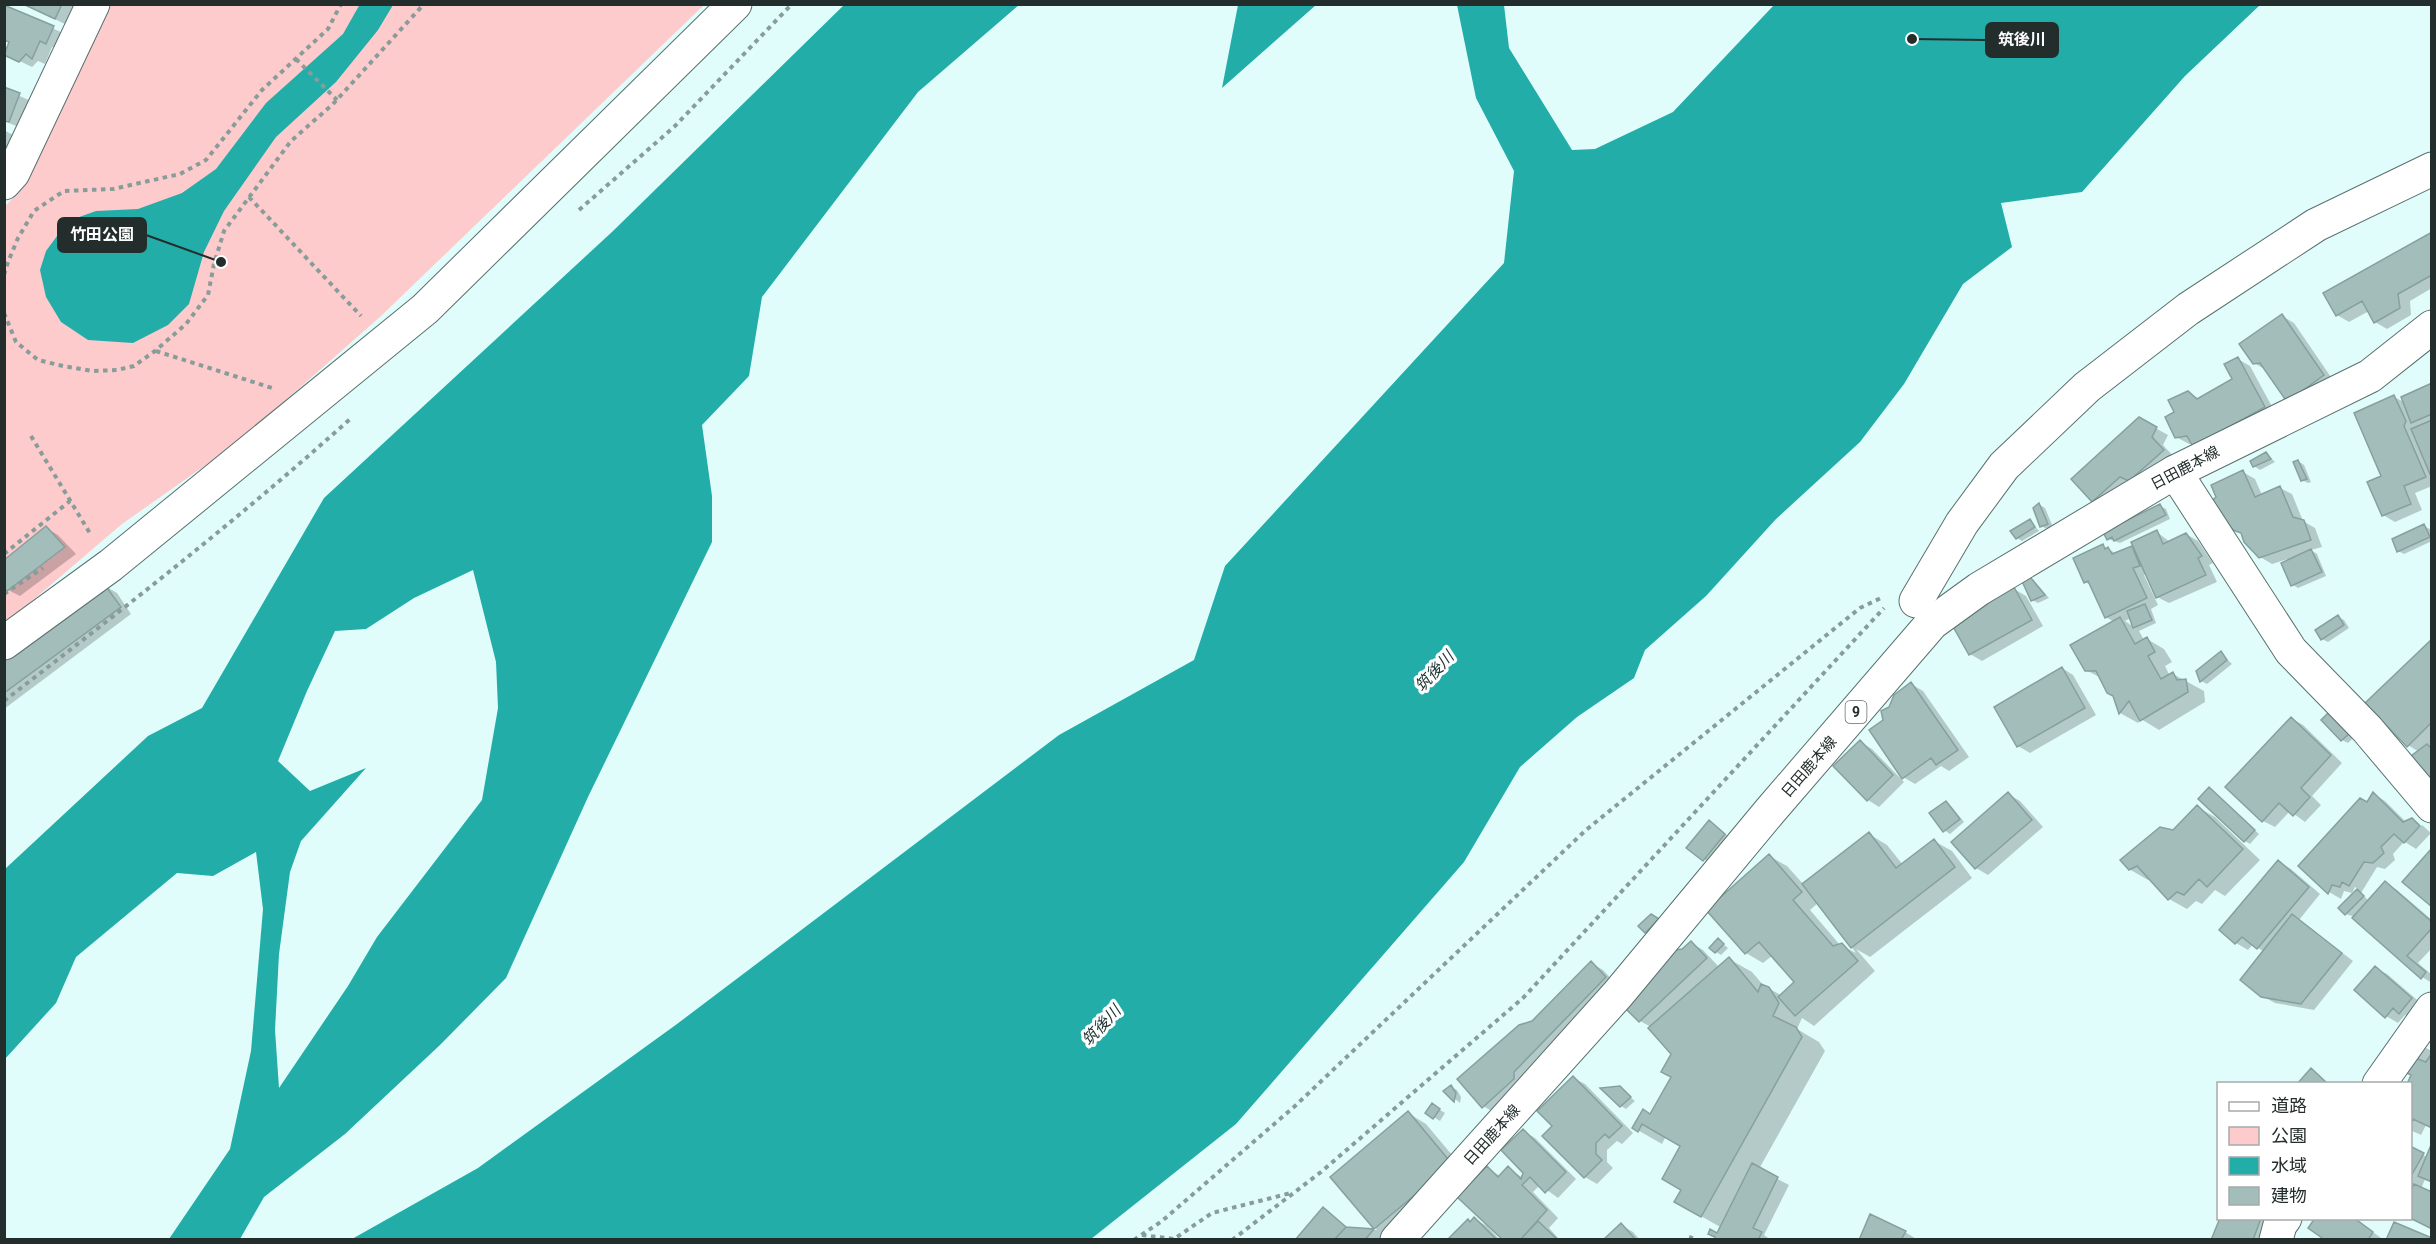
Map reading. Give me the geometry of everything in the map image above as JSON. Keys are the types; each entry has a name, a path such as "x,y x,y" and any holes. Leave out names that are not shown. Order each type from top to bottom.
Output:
{"street":[{"path":"4,183 13,173 93,4"},
{"path":"4,643 111,565 424,309 735,4"},
{"path":"1923,588 1962,523 2004,466 2087,387 2188,309 2316,225 2432,169"},
{"name":"日田鹿本線","path":"1397,1239 1618,994 1932,623 1979,589 2175,472 2370,376 2432,327"},
{"path":"2175,472 2291,651 2367,729 2432,806"},
{"path":"2380,1082 2432,1009"},
{"path":"2276,1239 2283,1220"}],"path":[{"path":"4,275 18,238 34,211 64,191 114,189 180,174 206,160 262,90 328,29 341,4"},
{"path":"4,313 16,342 38,360 92,371 117,370 134,366 155,351 186,324 208,295 224,231 291,141 337,100 424,4"},
{"path":"296,58 337,100"},
{"path":"249,197 362,317"},
{"path":"155,351 281,391"},
{"path":"31,436 111,565"},
{"path":"4,554 70,501"},
{"path":"1232,1239 1330,1164 1523,998 1887,605 1923,588"},
{"path":"1134,1239 1162,1221 1295,1106 1586,830 1860,608 1923,588"},
{"path":"1141,1235 1174,1239 1212,1213 1295,1192"}],"green space":[{"path":"97,5 704,5 381,316 237,443 122,524 5,624 4,207 21,190"}],"water":[{"path":"360,4 393,5 378,30 336,82 276,137 224,211 204,252 189,304 168,325 133,343 88,340 61,322 46,297 40,270 46,251 68,221 96,211 138,209 182,193 216,169 266,103 343,34"},
{"path":"844,5 1019,5 918,92 762,297 749,376 702,425 712,496 712,542 588,797 506,978 440,1045 345,1134 264,1197 240,1239 169,1239 230,1149 251,1051 263,909 256,852 213,876 177,873 76,957 56,1003 5,1059 5,869 148,736 202,708 324,498 613,231","holes":["473,570 496,662 498,708 482,800 377,937 348,986 279,1088 275,1030 279,954 290,872 301,841 366,768 310,791 278,761 335,631 366,629 414,598"]},
{"path":"1238,5 1316,5 1222,88"},
{"path":"1457,5 1504,5 1509,48 1572,150 1595,149 1673,112 1774,5 2260,5 2185,76 2082,192 2001,203 2012,247 1963,284 1904,384 1860,442 1776,519 1706,596 1645,650 1634,678 1577,717 1520,767 1464,862 1236,1124 1091,1239 352,1239 478,1168 677,1024 1059,735 1194,660 1225,566 1504,263 1514,171 1476,98"}],"building":[{"path":"23,4 62,4 55,19"},
{"path":"4,5 54,26 46,44 40,41 32,59 26,54 19,62 4,55 9,42 4,40"},
{"path":"4,87 20,93 9,122 4,121"},
{"path":"2432,232 2432,275 2398,294 2400,308 2374,323 2362,301 2336,316 2323,293"},
{"path":"2282,314 2324,375 2287,402 2260,363 2253,364 2239,344"},
{"path":"2238,357 2265,407 2193,447 2187,436 2175,438 2165,417 2174,412 2168,400 2188,391 2197,399 2232,379 2224,364"},
{"path":"2432,383 2432,414 2411,423 2401,397"},
{"path":"2394,395 2406,421 2404,426 2426,477 2404,486 2411,504 2382,516 2367,482 2381,476 2354,413"},
{"path":"2139,417 2157,427 2152,437 2164,450 2129,481 2120,477 2092,502 2071,479"},
{"path":"2432,420 2432,479 2411,429"},
{"path":"2266,452 2271,459 2253,467 2250,461"},
{"path":"2298,460 2307,479 2301,481 2293,462"},
{"path":"2243,470 2255,497 2280,486 2293,517 2304,520 2311,540 2259,558 2244,542 2241,533 2233,530 2209,503 2216,497 2211,485"},
{"path":"2039,503 2048,524 2040,527 2033,508"},
{"path":"2160,504 2166,515 2114,541 2112,537 2107,540 2103,532"},
{"path":"2030,519 2035,527 2016,539 2010,531"},
{"path":"2424,524 2430,537 2397,552 2392,539"},
{"path":"46,526 65,547 7,591 4,588 4,560"},
{"path":"2157,530 2163,544 2186,533 2202,556 2198,558 2206,575 2156,598 2131,542"},
{"path":"2103,544 2105,549 2108,547 2112,554 2132,546 2140,566 2133,568 2147,598 2105,618 2088,581 2084,583 2073,558"},
{"path":"2311,549 2322,572 2291,586 2281,563"},
{"path":"2031,578 2045,595 2031,601 2021,579"},
{"path":"105,585 121,607 4,693 4,659"},
{"path":"2014,587 2032,620 1969,655 1951,623"},
{"path":"2145,604 2152,620 2133,628 2127,611"},
{"path":"2338,615 2344,625 2321,640 2315,630"},
{"path":"2120,617 2135,644 2147,637 2155,652 2148,656 2161,679 2173,672 2177,680 2186,679 2188,692 2140,721 2129,701 2119,714 2113,696 2107,693 2096,671 2085,671 2070,645"},
{"path":"2432,639 2432,726 2430,724 2407,747 2365,703"},
{"path":"2221,651 2227,660 2200,682 2196,671"},
{"path":"2062,667 2085,708 2017,747 1994,707"},
{"path":"1911,682 1958,750 1936,765 1931,758 1902,779 1869,730 1883,720 1881,711 1889,707 1894,695"},
{"path":"2329,712 2350,733 2341,741 2321,720"},
{"path":"2291,717 2331,755 2301,788 2310,797 2293,816 2279,803 2262,822 2225,787"},
{"path":"1860,740 1893,775 1867,801 1833,766"},
{"path":"2427,744 2432,749 2432,782 2411,756"},
{"path":"2209,787 2255,830 2244,842 2198,799"},
{"path":"2008,792 2032,820 1975,869 1951,842"},
{"path":"2373,792 2403,822 2412,818 2420,826 2404,843 2394,834 2381,847 2384,853 2373,863 2364,862 2349,886 2342,882 2340,887 2332,885 2328,894 2298,866 2360,798 2367,802"},
{"path":"1946,801 1960,819 1943,832 1929,813"},
{"path":"2197,805 2243,849 2207,887 2199,879 2184,895 2177,892 2168,900 2137,866 2129,870 2120,860 2160,827 2173,830"},
{"path":"1709,820 1725,834 1703,861 1686,848"},
{"path":"1869,832 1896,868 1934,839 1955,867 1851,948 1802,884"},
{"path":"2432,848 2432,907 2402,882"},
{"path":"1769,854 1802,892 1793,900 1833,946 1842,943 1858,961 1795,1016 1778,997 1794,982 1759,942 1745,954 1706,910"},
{"path":"2278,860 2309,887 2257,949 2242,937 2235,944 2219,930"},
{"path":"2385,881 2432,922 2432,928 2407,956 2426,972 2421,979 2352,918"},
{"path":"2357,889 2364,896 2345,915 2338,908"},
{"path":"1651,914 1659,919 1645,933 1638,926"},
{"path":"2292,914 2342,953 2301,1004 2261,997 2240,980"},
{"path":"1718,938 1724,944 1715,953 1709,948"},
{"path":"1691,941 1707,958 1639,1022 1619,1002 1675,950 1682,949"},
{"path":"1729,957 1758,992 1761,984 1769,987 1779,1003 1773,1016 1796,1027 1802,1037 1701,1217 1674,1202 1681,1190 1662,1179 1680,1146 1642,1124 1638,1132 1632,1128 1643,1109 1650,1114 1671,1077 1661,1072 1671,1054 1648,1028"},
{"path":"1591,961 1606,977 1514,1072 1514,1079 1482,1108 1457,1079 1519,1025 1532,1021"},
{"path":"2375,966 2412,998 2399,1014 2393,1008 2385,1018 2354,990"},
{"path":"2424,1045 2418,1059 2426,1062 2432,1053 2432,1128 2413,1119 2412,1121 2412,1082 2408,1082 2411,1075 2403,1071"},
{"path":"2311,1068 2326,1082 2299,1082"},
{"path":"1573,1076 1622,1126 1609,1138 1605,1134 1596,1143 1596,1154 1602,1160 1584,1178 1542,1136 1552,1126 1537,1111"},
{"path":"1451,1085 1456,1093 1454,1102 1443,1091"},
{"path":"1620,1086 1631,1097 1620,1107 1600,1088"},
{"path":"1432,1103 1440,1109 1433,1119 1425,1113"},
{"path":"1408,1111 1452,1164 1374,1229 1330,1177"},
{"path":"1523,1129 1566,1172 1545,1193 1530,1177 1522,1185 1547,1210 1520,1240 1503,1240 1457,1197 1487,1166 1498,1177 1508,1166 1521,1179 1523,1173 1501,1150"},
{"path":"2432,1145 2432,1182 2418,1176"},
{"path":"2412,1147 2424,1153 2412,1174"},
{"path":"1752,1163 1778,1177 1753,1228 1762,1232 1758,1240 1714,1240 1715,1237 1708,1234 1710,1229 1717,1233"},
{"path":"2414,1184 2432,1192 2432,1229 2412,1219"},
{"path":"1323,1207 1346,1227 1334,1240 1295,1240"},
{"path":"1870,1214 1906,1231 1901,1240 1859,1240"},
{"path":"1474,1217 1497,1240 1447,1240 1468,1219 1470,1222"},
{"path":"2219,1220 2260,1220 2253,1240 2211,1240"},
{"path":"2314,1220 2357,1220 2373,1232 2368,1240 2325,1240 2308,1228"},
{"path":"1538,1221 1558,1240 1520,1240"},
{"path":"2394,1222 2432,1238 2432,1240 2386,1240"},
{"path":"1621,1223 1636,1240 1603,1240"},
{"path":"1346,1227 1374,1229 1365,1240 1334,1240"}],"place":[{"name":"筑後川","path":"1912,39"},
{"name":"竹田公園","path":"221,262"}]}
